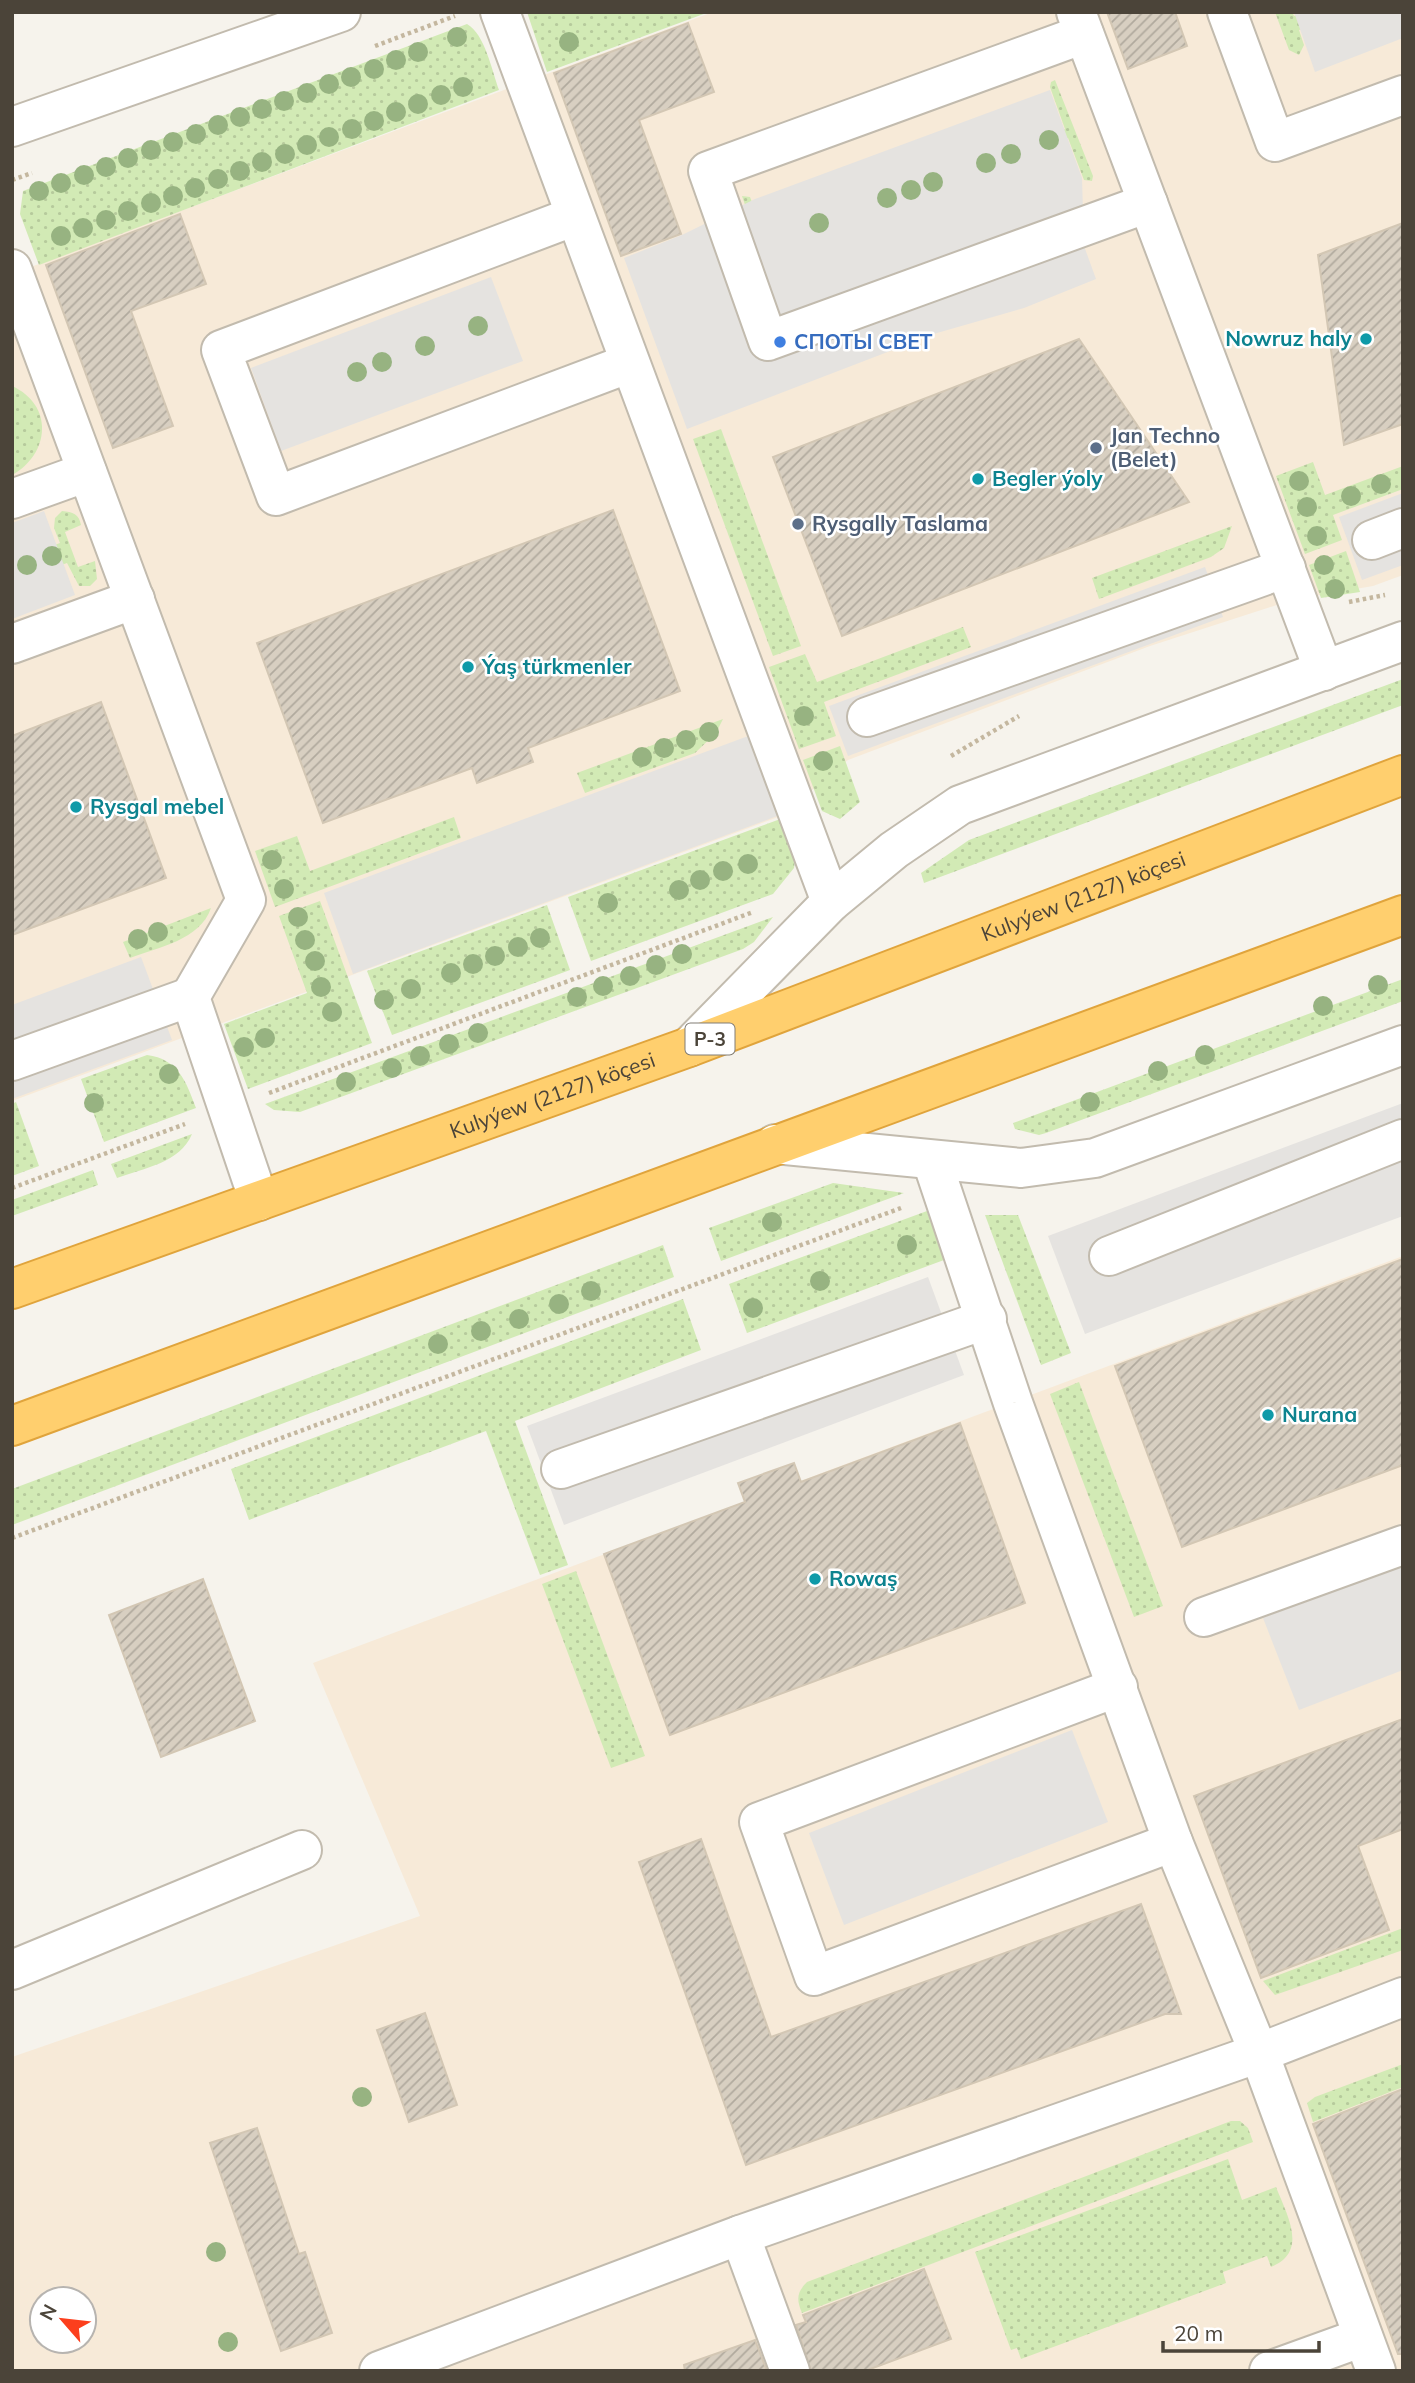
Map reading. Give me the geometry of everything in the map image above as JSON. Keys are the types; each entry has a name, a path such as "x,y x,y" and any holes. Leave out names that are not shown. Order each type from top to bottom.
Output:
{"highway":[{"name":"Kulyýew (2127) köçesi","path":"12,1289 689,1047 1403,775"},
{"path":"12,1426 775,1143 1403,915"}],"street":[{"path":"12,127 341,12"},
{"path":"500,12 831,902"},
{"path":"1227,12 1275,142 1403,95"},
{"path":"1148,203 768,341 708,171 1080,23 1286,568 1324,671"},
{"path":"575,216 221,350 239,399 276,496 630,363"},
{"path":"12,269 23,330 87,472 246,900 190,997 12,1061"},
{"path":"12,499 87,472"},
{"path":"867,717 1286,568"},
{"path":"12,644 135,599"},
{"path":"689,1047 831,902 894,850 960,805 1403,641"},
{"path":"190,997 259,1201"},
{"path":"775,1143 938,1178 1096,1158 1403,1045"},
{"path":"1110,1256 1403,1139"},
{"path":"938,1178 987,1318 1013,1404 1173,1842 1259,2053 1370,2354 1269,2371"},
{"path":"561,1469 987,1318"},
{"path":"1204,1617 1403,1545"},
{"path":"1118,1687 759,1822 763,1835 814,1976 1173,1842"},
{"path":"12,1970 302,1850"},
{"path":"379,2371 740,2235 1259,2053 1403,1997"},
{"path":"740,2235 790,2371"}],"path":[{"path":"1299,604 1344,602 1391,594"},
{"path":"946,759 1025,712"},
{"path":"12,1188 765,908"},
{"path":"12,1538 919,1201 938,1178"}],"shaded area":[{"path":"713,12 1403,12 1403,575 1373,586 1292,600 1150,646 848,760 781,816 12,1101 12,274"},
{"path":"1294,12 1403,12 1403,38 1315,72"},
{"path":"1050,90 1082,178 1084,246 1096,279 1024,308 937,333 687,429 624,258 682,235 755,199"},
{"path":"491,277 523,361 281,451 251,368"},
{"path":"1403,493 1403,565 1362,580 1339,517"},
{"path":"44,511 75,595 12,619 12,523"},
{"path":"1205,567 1223,617 848,756 829,706"},
{"path":"751,735 780,815 353,974 324,893"},
{"path":"141,957 172,1040 12,1099 12,1005"},
{"path":"1403,1103 1403,1216 1085,1334 1048,1236"},
{"path":"1403,1256 1403,2371 12,2371 12,2057 420,1916 313,1663"},
{"path":"928,1277 964,1375 564,1525 527,1426"},
{"path":"1403,1563 1403,1670 1299,1710 1263,1618"},
{"path":"1072,1730 1108,1822 844,1925 809,1833"}],"green space":[{"path":"527,12 709,12 547,72"},
{"path":"1275,12 1292,12 1294,16 1304,12 1346,12 1299,30 1304,45 1299,55 1289,50"},
{"path":"467,24 483,44 499,90 39,265 20,214 23,191"},
{"path":"1055,80 1093,176 1092,181 1084,180 1068,138 771,250 775,293 742,196 750,197 767,241 1065,129 1050,87"},
{"path":"12,386 26,394 35,405 42,430 34,455 12,475"},
{"path":"721,429 801,646 773,656 693,439"},
{"path":"1313,462 1325,495 1403,466 1403,489 1333,515 1342,540 1305,554 1276,476"},
{"path":"62,511 79,518 81,525 65,532 78,567 95,561 97,579 90,586 79,586 67,563 12,583 12,561 60,543 54,528 55,518"},
{"path":"1232,526 1224,548 1211,557 1099,599 1092,578"},
{"path":"1346,551 1360,592 1321,598 1309,565"},
{"path":"963,627 971,647 824,702 836,736 799,749 769,667 805,654 817,682"},
{"path":"1403,679 1403,705 924,883 921,873 969,840"},
{"path":"723,719 716,733 695,753 585,793 577,773"},
{"path":"840,746 860,802 840,819 822,811 803,760"},
{"path":"454,817 461,838 275,907 255,851 297,836 310,871"},
{"path":"783,818 796,854 794,868 773,894 591,961 568,897"},
{"path":"320,901 372,1043 248,1089 224,1024 307,993 279,916"},
{"path":"547,905 570,970 392,1035 367,971"},
{"path":"211,908 206,919 188,935 130,958 123,942"},
{"path":"773,917 754,942 743,949 300,1112 274,1110 265,1104"},
{"path":"1403,979 1403,1001 1046,1133 1039,1135 1015,1129 1013,1123"},
{"path":"147,1055 158,1057 173,1066 184,1080 196,1108 104,1142 81,1079"},
{"path":"16,1102 39,1166 12,1176 12,1104"},
{"path":"192,1134 179,1152 170,1158 117,1178 111,1164"},
{"path":"93,1170 98,1185 12,1216 12,1200"},
{"path":"833,1183 904,1193 721,1261 709,1228"},
{"path":"927,1211 944,1260 747,1333 729,1284"},
{"path":"985,1215 1018,1215 1071,1353 1041,1365"},
{"path":"663,1245 674,1277 12,1525 12,1489"},
{"path":"683,1299 701,1350 515,1421 568,1565 540,1575 486,1431 249,1520 231,1469"},
{"path":"1079,1382 1163,1606 1134,1617 1050,1394"},
{"path":"576,1571 645,1756 611,1768 542,1584"},
{"path":"1403,1928 1403,1950 1275,1995 1263,1981"},
{"path":"1403,2064 1403,2087 1313,2122 1307,2103 1315,2097"},
{"path":"1231,2121 1240,2121 1248,2128 1253,2142 802,2313 798,2296 807,2282"},
{"path":"1228,2159 1242,2200 1276,2187 1292,2232 1289,2252 1283,2260 1271,2267 1267,2256 1223,2272 1226,2283 1021,2359 1017,2348 1011,2350 975,2252"}],"building":[{"path":"1107,12 1175,12 1187,46 1128,69"},
{"path":"688,23 714,92 639,120 681,234 621,256 554,73"},
{"path":"180,214 206,284 131,311 173,426 113,448 46,265"},
{"name":"Nowruz haly","path":"1403,223 1403,424 1344,445 1318,255"},
{"name":"Begler ýoly","path":"1079,339 1189,502 842,636 773,457"},
{"name":"Ýaş türkmenler","path":"613,510 680,691 528,748 533,762 477,783 472,768 323,823 257,643"},
{"name":"Rysgal mebel","path":"101,702 166,878 12,935 12,736"},
{"name":"Nurana","path":"1403,1259 1403,1465 1182,1547 1115,1366"},
{"name":"Rowaş","path":"960,1423 1025,1603 670,1735 604,1554 745,1502 738,1483 794,1463 801,1482"},
{"path":"203,1579 255,1721 161,1757 109,1615"},
{"path":"1403,1719 1403,1829 1358,1846 1389,1930 1261,1978 1194,1796"},
{"path":"701,1839 771,2037 1141,1904 1181,2014 1165,2014 746,2165 639,1862"},
{"path":"425,2013 457,2105 409,2122 377,2030"},
{"path":"1403,2089 1403,2354 1398,2354 1313,2124"},
{"path":"257,2128 299,2254 305,2252 332,2333 281,2351 210,2143"},
{"path":"924,2269 951,2339 865,2371 811,2371 796,2325 806,2322 803,2315"},
{"path":"755,2340 767,2371 685,2371 684,2365"}],"place":[{"name":"Nowruz haly","path":"1366,339"},
{"name":"СПОТЫ СВЕТ","path":"780,342"},
{"name":"Jan Techno (Belet)","path":"1096,448"},
{"name":"Begler ýoly","path":"978,479"},
{"name":"Rysgally Taslama","path":"798,524"},
{"name":"Ýaş türkmenler","path":"468,667"},
{"name":"Rysgal mebel","path":"76,807"},
{"name":"Nurana","path":"1268,1415"},
{"name":"Rowaş","path":"815,1579"}]}
